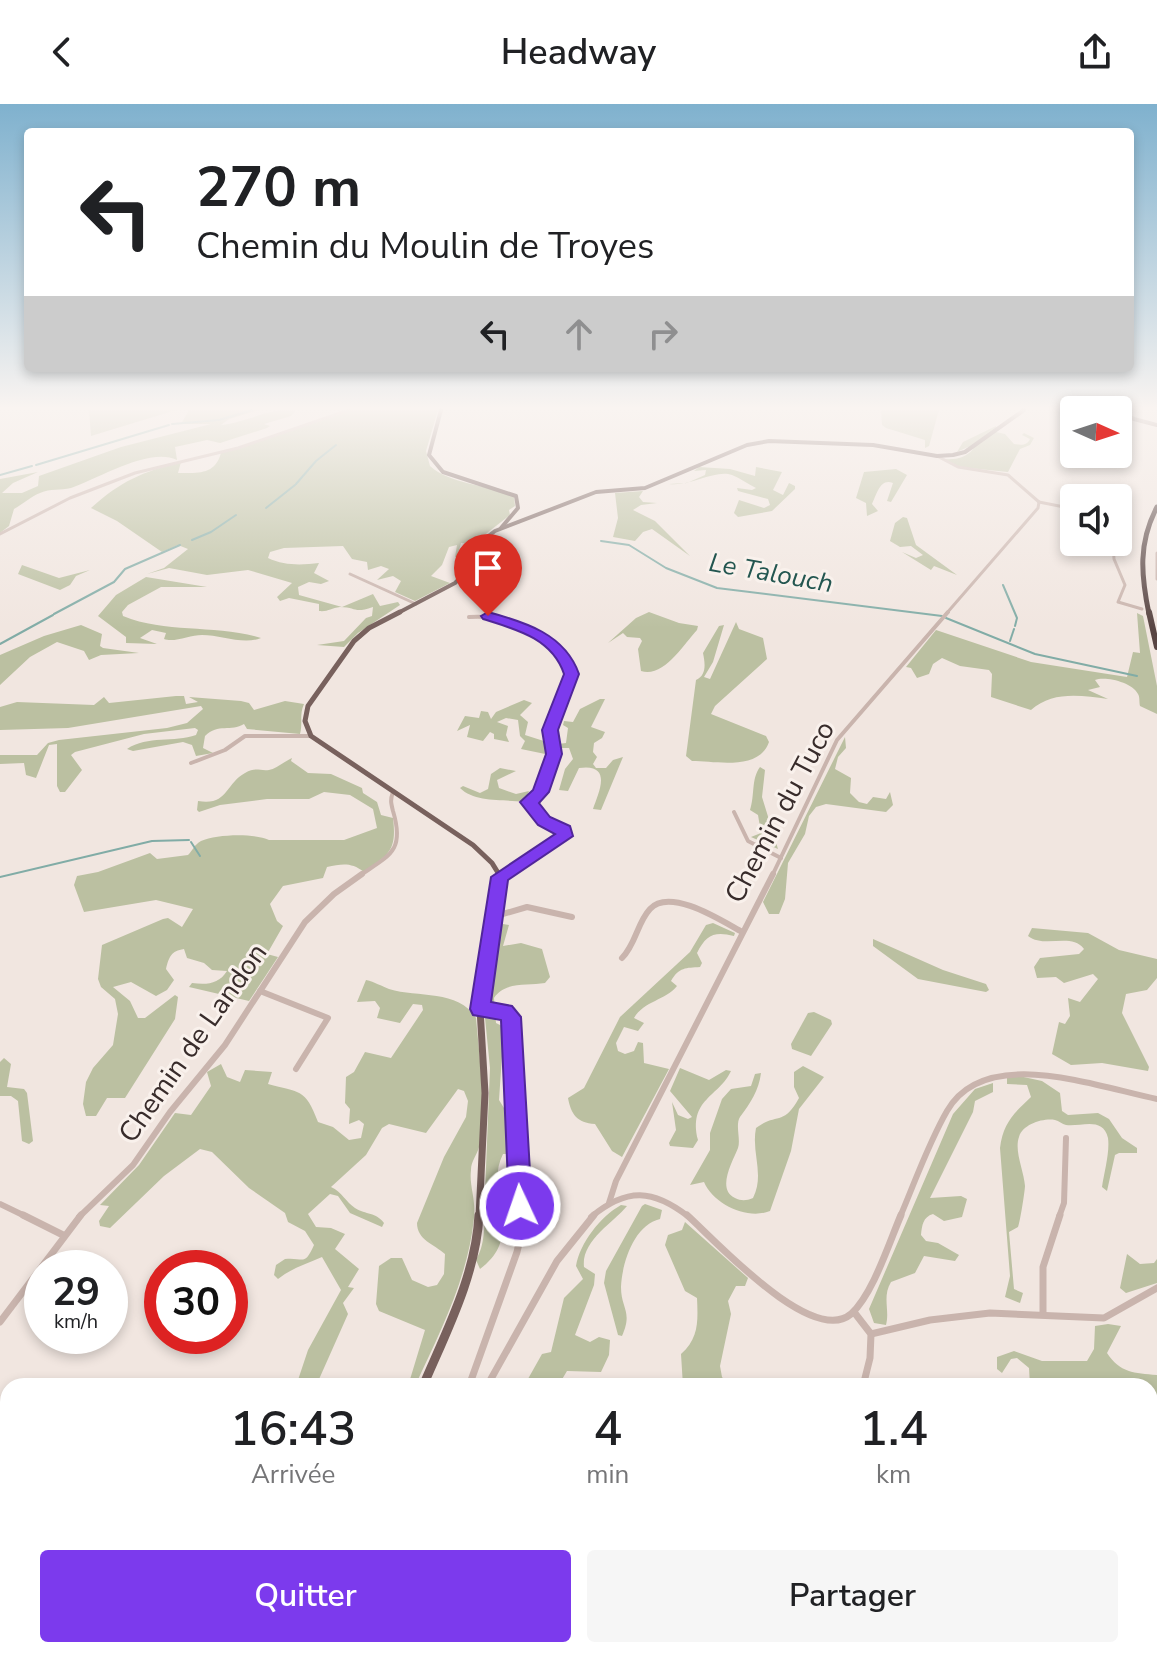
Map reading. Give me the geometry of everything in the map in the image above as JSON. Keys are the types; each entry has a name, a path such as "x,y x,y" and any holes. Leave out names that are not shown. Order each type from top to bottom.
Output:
{"highway":[{"path":"1157,507 1143,536 1141,568 1157,647"}],"main road":[{"path":"480,483 505,489 516,496 518,508 501,528"},
{"path":"426,1378 462,1294 478,1234 485,1093 480,1009 500,877 485,854 311,736 305,721 308,706 348,647 369,628 461,578 478,544 501,528 596,492 645,488 659,483"}],"street":[{"path":"0,534 70,498 110,483"},
{"path":"1017,483 1039,502 1060,506"},
{"name":"Chemin du Tuco","path":"609,1203 616,1181 841,734 1038,508 1039,502"},
{"path":"1157,553 1157,579"},
{"path":"1114,556 1125,585 1118,602 1142,609"},
{"path":"350,574 416,604"},
{"path":"469,617 488,616 531,628 572,672 550,730 554,754 540,792 529,802 544,821 563,831 564,836 500,877"},
{"path":"191,763 230,748 245,736 311,736"},
{"name":"Chemin de Landon","path":"0,1322 20,1299 63,1235 90,1204 133,1165 170,1112 225,1045 288,945 315,911 334,894 385,860 397,847 399,826 390,799 393,792"},
{"path":"734,812 748,841 781,858"},
{"path":"622,958 651,906 661,902 683,904 742,932"},
{"path":"496,916 527,907 572,917"},
{"path":"260,991 328,1018 296,1069"},
{"path":"472,1378 522,1230 511,1017 505,1012 480,1009"},
{"path":"491,1378 543,1285 589,1221 609,1203 642,1195 674,1203 727,1252 807,1314 831,1321 854,1312 864,1298 947,1111 956,1096 971,1084 1007,1072 1028,1073 1157,1099"},
{"path":"1043,1314 1043,1267 1064,1203 1066,1138"},
{"path":"616,1181 619,1199"},
{"path":"0,1204 63,1235"},
{"path":"871,1334 942,1317 1043,1314 1101,1319 1117,1312 1135,1297 1157,1288"},
{"path":"854,1312 871,1334 865,1378"}],"green space":[{"path":"0,483 14,483 2,493 22,493 38,486 38,483 84,483 34,496 14,509 9,526 0,533"},
{"path":"465,483 514,497 515,506 509,510 510,515 473,544 461,543 457,557 457,545 449,547 442,565 431,576 450,583 415,601 395,592 401,581 393,576 377,580 389,569 381,566 368,570 367,562 352,559 343,546 284,548 270,552 268,558 281,562 319,563 314,573 329,581 321,584 309,582 298,587 299,595 342,607 319,611 319,604 289,598 280,601 277,597 292,583 248,570 207,575 169,568 147,574 164,568 188,549 178,545 162,552 117,521 91,508 122,484"},
{"path":"746,483 777,483 773,490 783,495 789,483 795,486 772,511 738,517 734,513 739,500 764,508 770,505 768,499 738,491 737,488 756,488"},
{"path":"861,483 887,483 880,488 872,504 878,511 867,516 866,503 856,498"},
{"path":"893,483 903,483 891,502 887,501"},
{"path":"643,491 639,497 643,502 657,503 641,505 633,510 655,521 690,556 652,529 643,532 635,541 613,537 618,518 615,493"},
{"path":"903,517 907,518 916,545 957,575 934,566 931,570 902,552 916,558 923,555 911,546 900,547 890,541 895,523"},
{"path":"22,565 59,578 90,570 76,576 70,585 60,590 18,574"},
{"path":"146,577 207,587 161,587 128,605 122,612 123,616 157,625 226,631 261,638 239,640 202,635 168,640 164,639 166,633 152,630 140,638 157,644 126,643 126,637 98,616 116,595"},
{"path":"373,594 380,606 398,602 400,605 358,633 344,647 317,645 344,641 366,618 372,616 373,607 342,607"},
{"path":"649,612 698,626 672,659 649,672 641,671 640,638 627,637 623,633 608,643 636,618"},
{"path":"1137,613 1143,616 1157,686 1157,714 1140,706 1139,695 1130,686 1111,680 1095,680 1100,687 1088,690 1108,699 1057,697 1031,710 991,697 992,674 989,670 960,666 942,658 933,664 929,674 917,678 911,668 906,667 936,630 1031,662 1127,677 1133,652 1140,653"},
{"path":"736,622 739,629 763,638 767,659 715,706 711,714 766,736 769,742 764,751 747,761 692,761 686,756 696,680 704,668 703,653 719,626 724,625 713,662 704,677 710,679"},
{"path":"81,625 102,634 100,646 103,648 139,653 101,655 89,660 84,651 57,642 30,657 0,685 0,655 44,636"},
{"path":"184,696 186,704 198,702 189,697 241,701 249,703 254,710 285,701 304,704 300,734 247,729 244,724 215,730 205,736 203,748 213,753 196,756 192,745 183,742 133,751 127,749 144,742 196,735 198,730 144,734 75,752 71,755 82,770 65,792 60,792 57,786 57,744 49,745 36,778 26,775 24,763 0,764 0,755 37,755 48,743 59,740 187,723 203,709 201,706 68,728 0,730 0,707 17,702 94,705 104,697 109,703"},
{"path":"605,699 591,727 605,732 594,743 593,752 597,757 593,764 596,768 606,768 613,760 623,757 601,810 593,809 601,781 597,770 579,768 568,791 559,790 565,769 573,759 569,748 558,748 558,744 566,743 568,728 563,725 564,721 573,722 580,709"},
{"path":"524,700 532,703 520,715 528,722 525,735 550,743 550,755 521,749 525,741 520,736 518,720 506,718 497,722 508,726 506,735 509,742 494,739 494,734 490,732 483,741 467,737 470,725 457,731 465,716 479,718 481,711 488,712 491,719 496,712"},
{"path":"845,737 846,748 838,757 835,769 851,778 850,793 859,802 867,804 873,797 886,799 890,792 893,805 886,812 826,804 816,807 788,863 785,899 779,914 769,914 763,902"},
{"path":"292,758 291,761 308,773 331,774 362,788 363,793 377,802 381,815 393,818 394,838 389,851 364,872 351,865 332,866 327,867 323,878 283,886 270,904 277,921 283,926 267,954 278,957 249,1001 189,987 192,983 216,981 227,971 212,970 204,963 187,958 184,949 176,951 170,958 166,969 174,980 167,990 156,996 131,982 113,987 130,1001 138,1018 145,1018 175,995 178,997 175,1019 125,1098 107,1098 96,1116 86,1116 83,1104 86,1082 93,1068 113,1045 118,1014 115,999 101,987 98,979 102,945 163,919 168,918 182,927 193,909 156,900 84,912 74,885 77,876 98,872 150,853 157,859 188,855 201,841 216,837 245,835 269,840 344,840 377,828 373,809 350,795 324,792 309,799 267,799 197,810 198,801 208,802 221,797 245,773 272,769"},
{"path":"760,767 765,770 762,797 778,849 751,837 761,833 758,815 750,810 755,777"},
{"path":"500,768 516,771 497,780 499,788 516,794 529,791 524,802 482,798 460,788 463,786 480,793 488,789 491,774"},
{"path":"713,923 735,933 734,936 716,934 707,938 697,953 702,963 700,967 677,973 671,981 677,986 638,1012 634,1018 644,1023 638,1031 624,1027 616,1043 618,1051 625,1054 634,1051 638,1042 643,1043 644,1063 669,1069 622,1157 612,1151 595,1124 576,1117 568,1098 584,1088 620,1017 690,952 706,925"},
{"path":"509,925 503,946 521,943 542,949 550,977 545,983 504,989 494,998 496,1023 504,1027 499,1100 504,1108 512,1108 513,1154 503,1154 498,1169 503,1228 501,1242 494,1256 480,1269 476,1260 489,1205 485,1192 490,1068 485,1018 496,934 498,926"},
{"path":"1032,928 1088,933 1119,950 1157,959 1157,978 1147,990 1126,994 1122,1013 1149,1067 1148,1071 1102,1063 1071,1065 1052,1054 1059,1022 1065,1024 1070,1016 1068,998 1080,1002 1098,979 1093,974 1064,983 1056,977 1037,978 1034,967 1040,958 1079,954 1084,949 1072,942 1035,940 1028,936"},
{"path":"873,939 943,970 986,984 989,990 986,992 918,979 873,946"},
{"path":"366,980 400,992 448,998 459,1002 476,1018 482,1118 479,1147 471,1167 474,1211 471,1240 459,1283 419,1378 410,1378 425,1330 379,1311 376,1304 379,1266 391,1258 402,1258 412,1280 428,1287 437,1285 444,1274 445,1254 423,1238 417,1223 444,1157 466,1117 468,1101 464,1091 458,1089 426,1133 389,1124 382,1128 366,1155 331,1187 355,1208 381,1219 384,1223 382,1227 350,1213 338,1196 330,1194 308,1214 316,1227 331,1228 345,1234 335,1249 359,1269 348,1287 354,1288 343,1303 348,1314 320,1378 299,1378 308,1350 341,1290 322,1257 278,1279 274,1275 276,1265 285,1259 305,1259 314,1245 305,1231 288,1222 285,1213 249,1188 212,1152 200,1149 164,1176 110,1228 100,1226 99,1221 109,1206 100,1205 139,1165 175,1113 191,1115 211,1086 207,1072 221,1064 227,1077 240,1082 245,1070 272,1072 268,1084 300,1093 318,1122 333,1127 349,1140 361,1138 364,1124 359,1120 349,1124 350,1109 345,1103 346,1077 354,1072 365,1052 391,1058 423,1010 422,1005 413,1004 400,1023 377,1018 380,1008 375,1001 357,1002"},
{"path":"814,1012 831,1020 832,1024 811,1056 792,1049 791,1044 808,1013"},
{"path":"4,1058 11,1064 7,1087 24,1089 27,1093 33,1141 29,1144 22,1141 18,1101 11,1096 0,1096 0,1062"},
{"path":"803,1066 824,1077 799,1109 791,1151 770,1211 742,1212 715,1198 704,1182 690,1185 710,1150 710,1133 722,1099 731,1089 751,1086 755,1074 761,1073 754,1096 739,1120 739,1144 726,1182 729,1194 735,1198 753,1198 758,1180 756,1128 784,1116 793,1107 799,1098 794,1087 794,1072"},
{"path":"680,1068 709,1080 726,1070 731,1071 701,1107 696,1126 698,1140 693,1148 670,1146 669,1143 676,1130 672,1102 678,1115 688,1119 692,1117 670,1091"},
{"path":"1019,1076 1042,1081 1060,1093 1062,1111 1068,1115 1098,1113 1109,1119 1122,1138 1137,1148 1137,1153 1115,1155 1107,1191 1102,1187 1108,1138 1101,1127 1045,1120 1029,1125 1021,1132 1018,1148 1025,1189 1018,1227 1009,1232 1014,1289 1023,1293 1020,1303 1005,1297 1010,1276 1000,1148 1010,1119 1031,1097 1027,1085 1007,1084 1007,1078"},
{"path":"993,1083 993,1092 975,1101 973,1112 930,1198 961,1196 967,1199 962,1217 944,1221 933,1214 925,1219 922,1228 921,1235 926,1241 938,1243 959,1255 955,1261 924,1256 915,1273 891,1282 887,1293 886,1325 874,1323 869,1309 953,1114 975,1089"},
{"path":"645,1204 662,1210 660,1219 636,1237 627,1257 621,1287 627,1315 622,1336 618,1335 604,1283 606,1271"},
{"path":"621,1205 627,1206 587,1249 584,1267 595,1274 594,1285 575,1335 590,1342 599,1337 610,1340 609,1355 601,1372 567,1371 563,1378 528,1378 542,1354 551,1352 564,1298 583,1279 576,1266 586,1240"},
{"path":"685,1222 748,1278 745,1286 736,1286 728,1301 731,1314 720,1366 723,1378 682,1378 681,1354 694,1335 697,1298 685,1291 665,1245 668,1235 682,1230"},
{"path":"1127,1254 1140,1264 1154,1263 1157,1259 1157,1283 1126,1293 1120,1288"},
{"path":"1095,1326 1121,1326 1107,1353 1117,1365 1128,1371 1157,1375 1157,1378 1030,1378 1029,1368 1017,1358 1011,1359 1002,1373 997,1369 997,1357 1014,1351 1042,1361 1087,1361 1094,1349"}],"waterway":[{"path":"266,508 295,485"},
{"path":"192,540 211,532 236,515"},
{"name":"Le Talouch","path":"601,541 629,545 666,568 717,588 942,616"},
{"path":"54,614 114,582 125,569 180,545"},
{"path":"1003,585 1017,618 1015,626"},
{"path":"0,644 53,615"},
{"name":"Le Talouch","path":"946,618 1035,654 1137,676"},
{"path":"1010,641 1014,629"},
{"path":"0,877 152,841 189,840"},
{"path":"191,842 200,856"}],"route":[{"path":"488,616 525,625 536,631 569,665 572,674 550,730 554,754 540,792 529,800 540,818 565,833 535,857 500,877 480,1003 480,1009 505,1012 511,1017 520,1206"}]}
